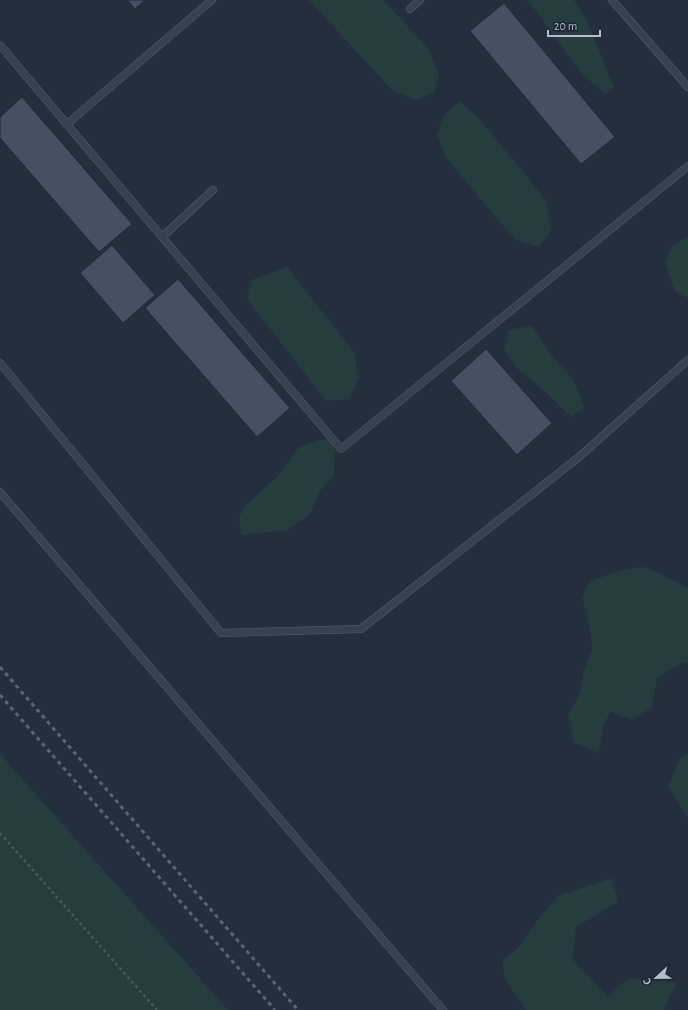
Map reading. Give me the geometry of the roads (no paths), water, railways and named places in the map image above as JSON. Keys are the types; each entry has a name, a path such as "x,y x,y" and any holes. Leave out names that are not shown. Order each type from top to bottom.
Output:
{"lane":[{"path":"67,124 212,0"},
{"path":"410,9 420,0"},
{"path":"612,0 688,87"},
{"path":"0,45 341,448 688,166"},
{"path":"162,237 213,190"},
{"path":"0,363 221,633 361,629 579,457 688,360"},
{"path":"0,492 443,1010"}],"railway":[{"path":"0,667 298,1010"},
{"path":"0,695 275,1010"}]}
